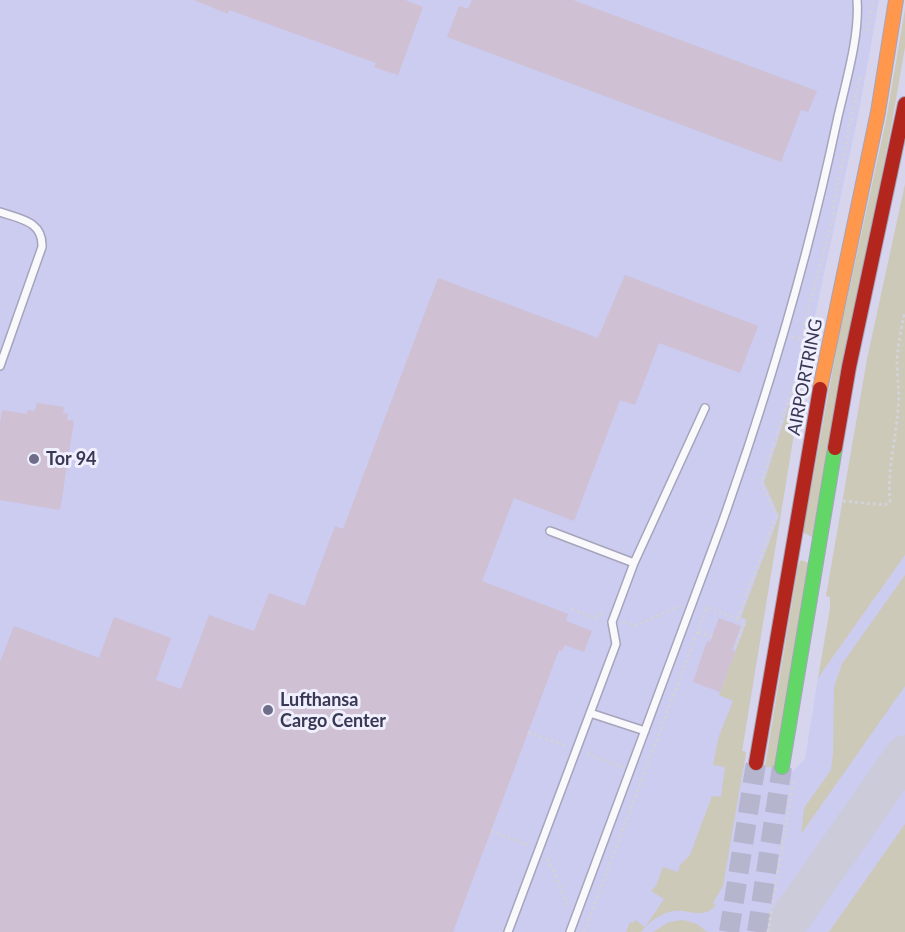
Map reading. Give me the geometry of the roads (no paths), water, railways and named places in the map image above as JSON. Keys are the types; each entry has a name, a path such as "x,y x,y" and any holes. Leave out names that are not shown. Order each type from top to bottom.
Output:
{"street":[{"name":"AIRPORTRING","path":"756,763 814,420 878,112 896,0"},
{"path":"782,767 849,367 905,104"}],"lane":[{"path":"570,932 747,451 784,335 824,183 849,64 855,27 856,0"},
{"path":"0,212 31,224 38,229 42,237 42,247 0,366"},
{"path":"508,932 616,644 613,618 634,563 705,408"},
{"path":"550,531 634,563"},
{"path":"590,713 645,731"}],"tunnel":[{"path":"729,932 756,763"},
{"path":"757,932 782,767"}],"place":[{"name":"Tor 94","path":"34,459"},
{"name":"Lufthansa Cargo Center","path":"268,710"}]}
